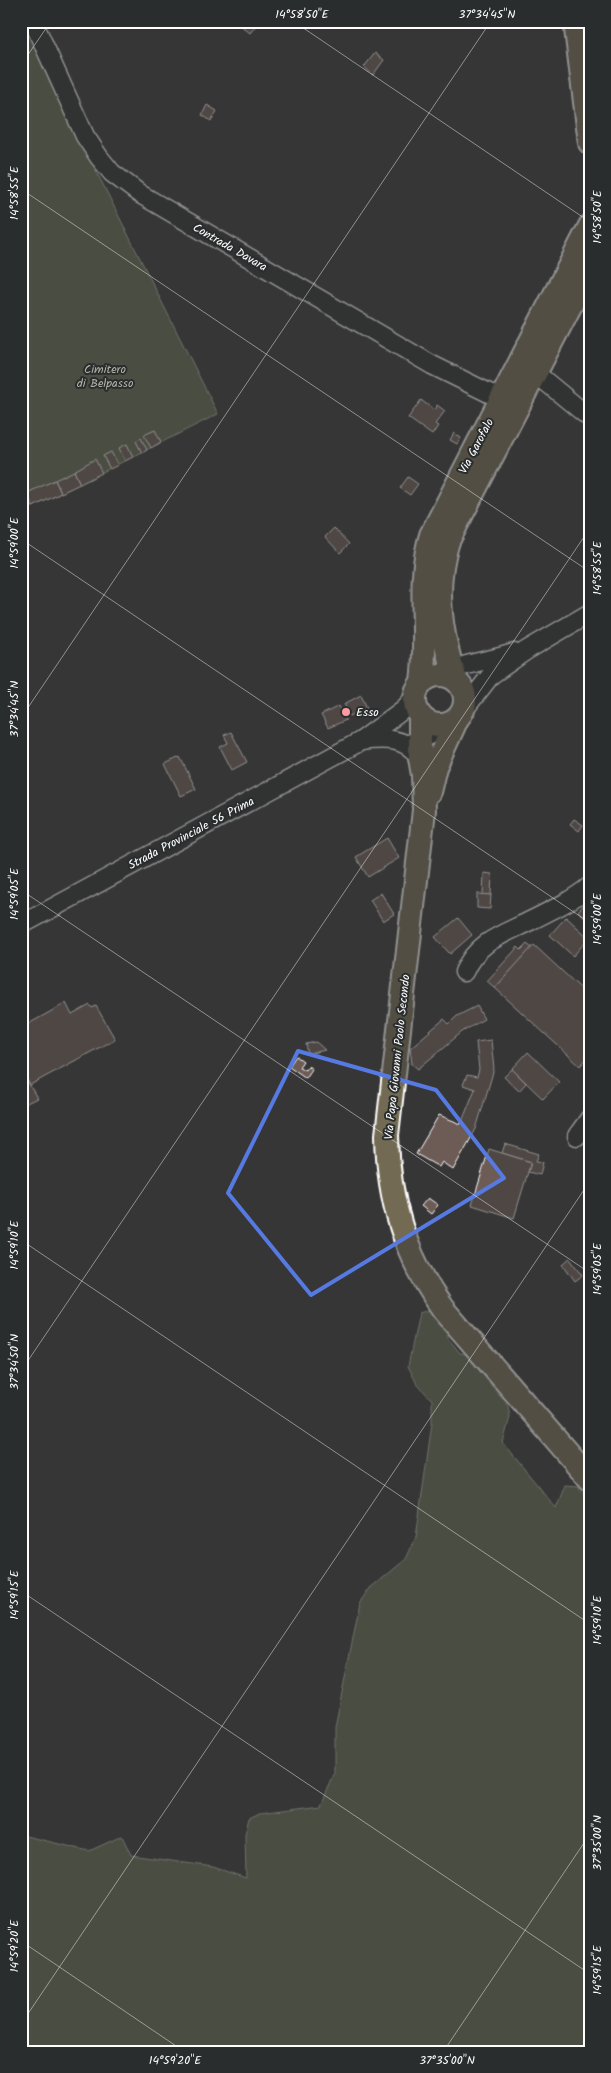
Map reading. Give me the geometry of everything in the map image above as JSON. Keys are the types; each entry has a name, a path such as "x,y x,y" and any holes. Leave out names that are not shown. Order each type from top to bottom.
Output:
{"main road":[{"path":"575,21 587,101 590,143"},
{"name":"Via Garofalo","path":"435,686 426,647 422,588 426,552 439,517 590,226"},
{"name":"Via Garofalo","path":"435,686 444,639 440,584 443,556 448,541 534,372 590,268"},
{"path":"435,686 428,723 438,725 456,718"},
{"path":"424,810 436,767 465,694 435,686"},
{"path":"424,810 423,775 415,747 435,686"},
{"name":"Via Papa Giovanni Paolo Secondo","path":"424,810 387,1135 388,1170 394,1204 401,1232 426,1285 443,1309 590,1479"}],"street":[{"name":"Contrada Davara","path":"32,21 85,136 112,173 149,199 414,355 500,399"},
{"path":"534,372 590,418"},
{"path":"361,741 379,739 415,747 456,718 492,675 527,650 590,613"},
{"path":"444,639 468,660 483,663"},
{"path":"435,686 483,663 527,650"},
{"name":"Strada Provinciale 56 Prima","path":"21,925 361,741 435,686"},
{"path":"464,972 469,961 491,938 533,919 590,886"},
{"path":"577,1136 590,1118"}],"highlighted area":[{"path":"298,1051 436,1090 504,1178 311,1295 228,1193"}],"green space":[{"name":"Cimitero di Belpasso","path":"21,21 218,414 21,513"},
{"path":"429,1310 435,1314 448,1332 448,1338 460,1353 466,1354 508,1406 510,1417 503,1443 556,1508 565,1485 578,1486 587,1497 586,1506 590,1510 590,2052 21,2052 21,1835 89,1851 122,1836 131,1855 213,1867 246,1878 245,1834 249,1818 260,1813 321,1805 335,1773 335,1727 360,1603 371,1588 406,1559 416,1537 432,1423 432,1400 417,1384 408,1366 419,1313"}],"building":[{"path":"242,21 256,21 258,23 250,33 239,24"},
{"path":"375,53 384,60 373,75 364,67"},
{"path":"207,105 217,111 211,121 202,115"},
{"path":"421,400 434,410 437,405 445,411 435,424 438,426 432,435 408,418"},
{"path":"155,430 161,442 151,448 144,435"},
{"path":"454,433 461,438 457,444 450,440"},
{"path":"141,438 147,450 142,453 136,441"},
{"path":"127,444 133,457 125,461 119,448"},
{"path":"111,452 118,465 110,469 103,456"},
{"path":"95,459 102,473 80,484 74,471"},
{"path":"74,471 80,484 61,493 55,480"},
{"path":"408,477 418,484 410,495 400,488"},
{"path":"55,480 61,493 33,507 27,493"},
{"path":"23,495 30,508 22,513 21,496"},
{"path":"334,528 349,544 340,553 325,537"},
{"path":"361,695 367,708 350,716 344,704"},
{"path":"339,706 346,720 328,728 321,715"},
{"path":"231,732 247,762 232,770 220,747 228,743 224,735"},
{"path":"180,757 196,789 181,796 165,764"},
{"path":"574,819 583,825 579,831 570,824"},
{"path":"387,838 399,858 368,877 356,857"},
{"path":"484,873 492,874 491,895 483,895"},
{"path":"381,893 394,914 383,921 370,900"},
{"path":"477,894 491,895 490,909 477,908"},
{"path":"590,899 590,922 578,911"},
{"path":"566,917 589,938 573,956 550,935"},
{"path":"458,918 472,935 450,954 435,937"},
{"path":"527,944 532,948 495,988 487,981 518,947 521,950"},
{"path":"534,945 590,997 590,1055 580,1066 495,988"},
{"path":"66,1003 72,1015 90,1005 92,1008 96,1006 115,1039 30,1085 21,1070 21,1028"},
{"path":"477,1006 484,1019 462,1032 418,1069 412,1064 410,1048 444,1019 449,1024 457,1016"},
{"path":"491,1040 494,1069 476,1129 453,1170 442,1162 439,1167 416,1154 439,1115 461,1124 475,1089 463,1085 467,1075 477,1077 479,1070 476,1042"},
{"path":"316,1042 325,1050 308,1054 306,1044"},
{"path":"528,1052 559,1082 543,1099 512,1069"},
{"path":"296,1056 303,1061 299,1067 305,1070 308,1066 312,1069 306,1078 289,1066"},
{"path":"512,1069 526,1083 519,1091 504,1077"},
{"path":"21,1070 37,1098 21,1106"},
{"path":"505,1144 539,1154 536,1161 543,1162 540,1175 528,1172 531,1162 502,1153"},
{"path":"489,1149 531,1162 514,1218 472,1205"},
{"path":"428,1198 438,1205 431,1214 421,1206"},
{"path":"570,1258 583,1275 575,1281 563,1264"}],"place":[{"name":"Esso","path":"346,712"}]}
